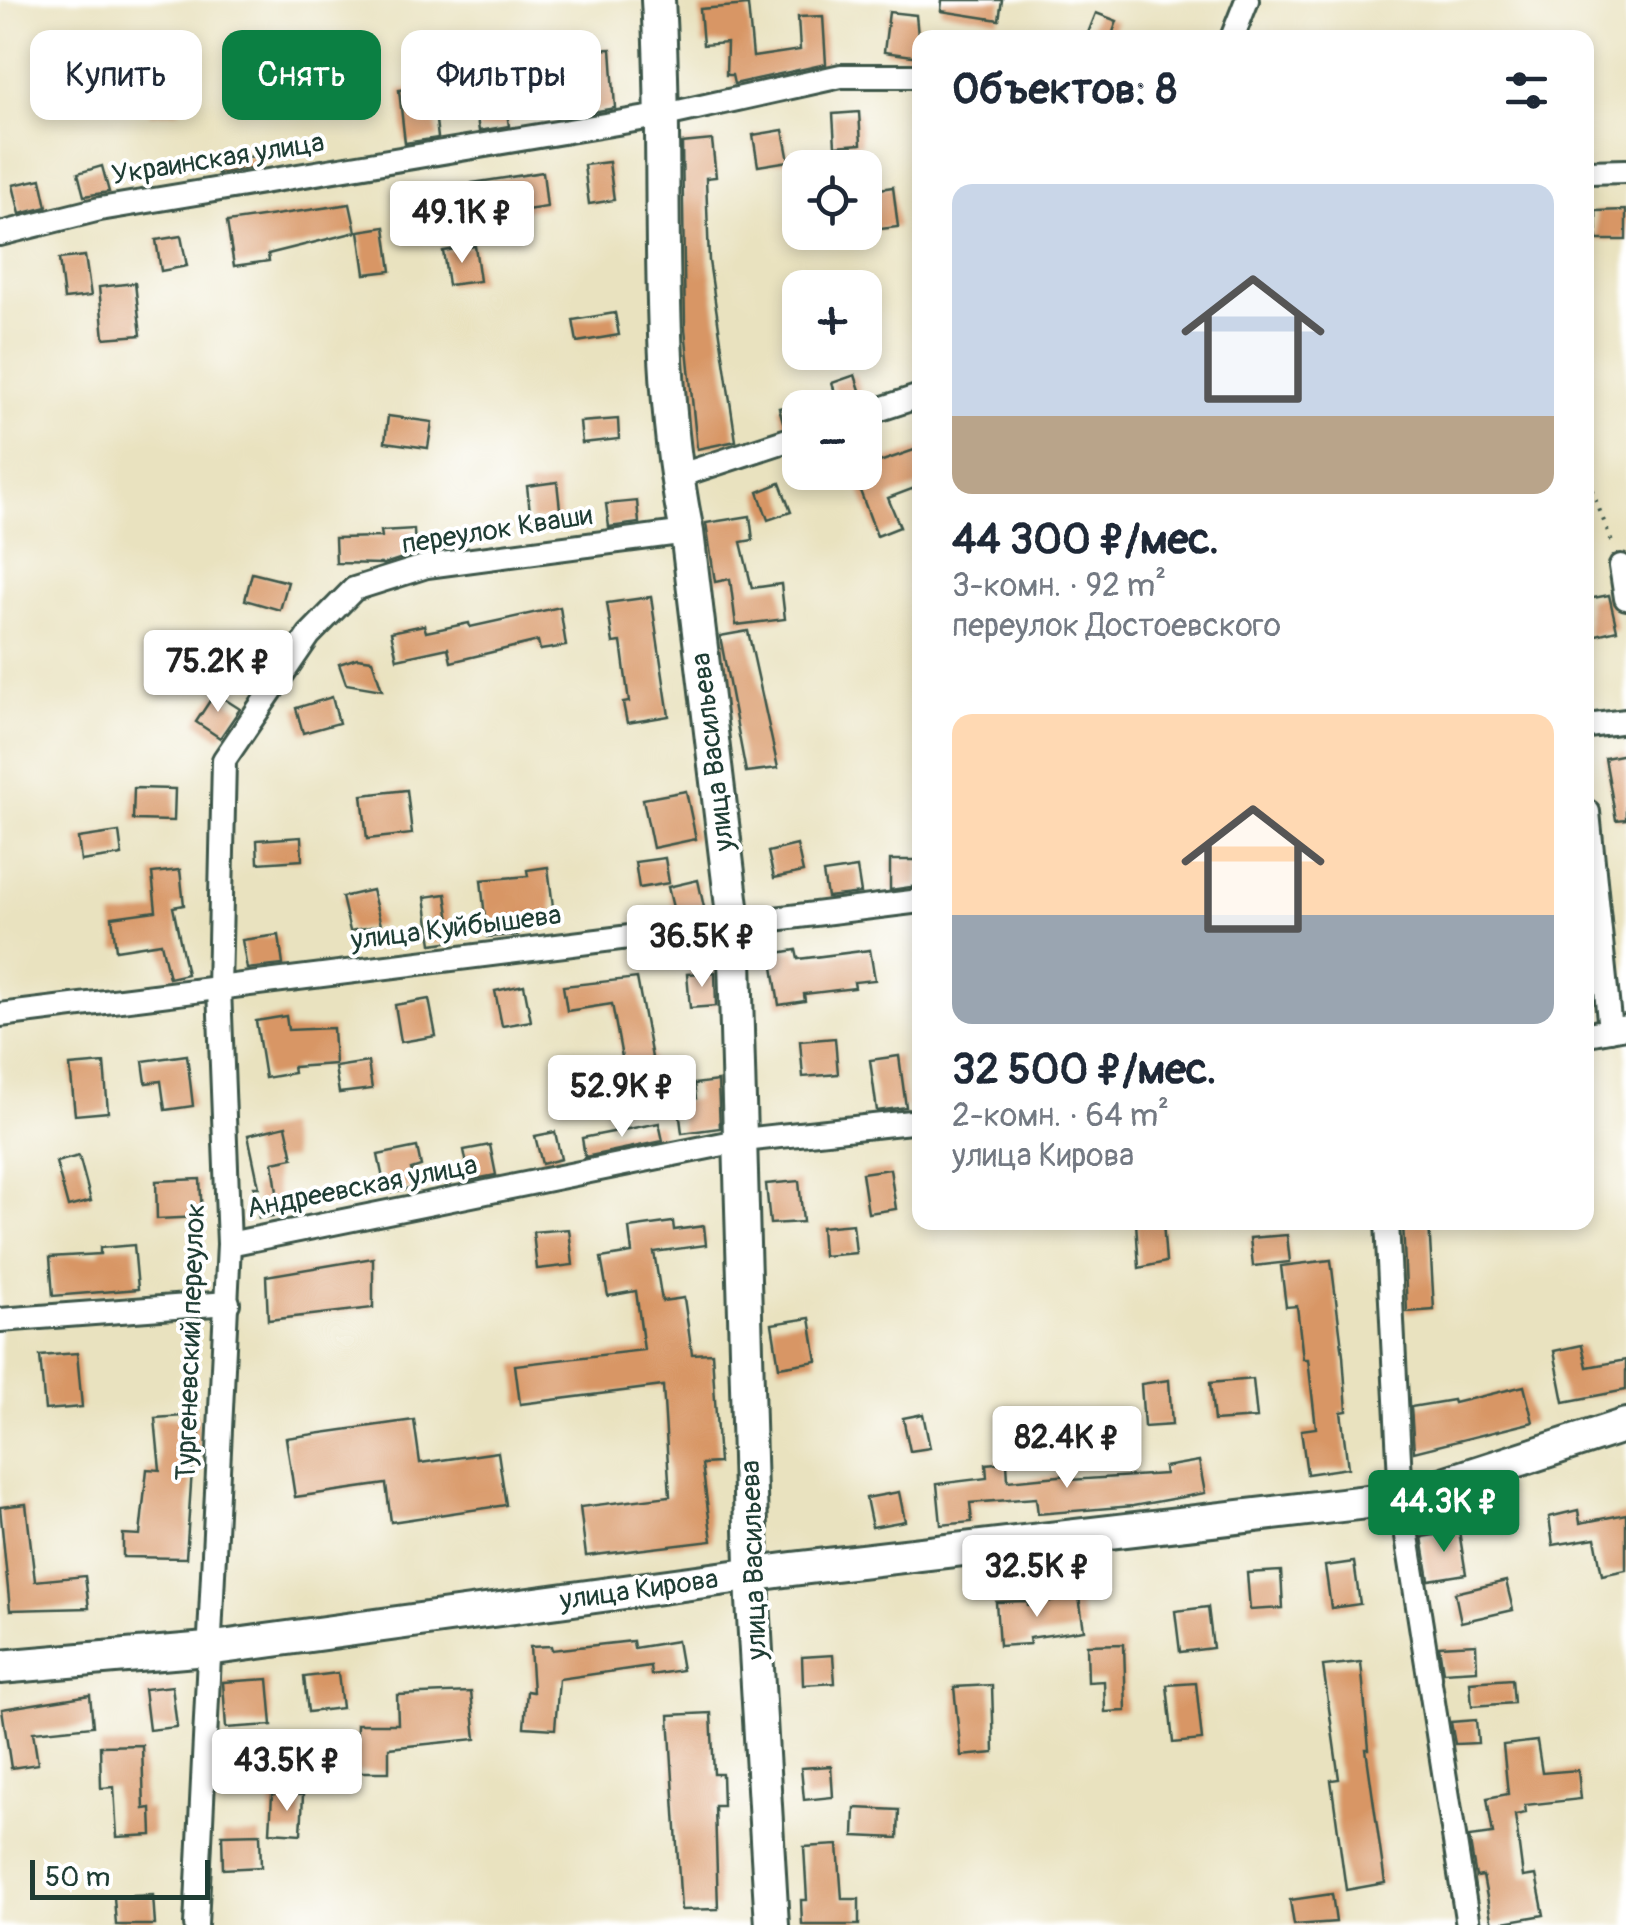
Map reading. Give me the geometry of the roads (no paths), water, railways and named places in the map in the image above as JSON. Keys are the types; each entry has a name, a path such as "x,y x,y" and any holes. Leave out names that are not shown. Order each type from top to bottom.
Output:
{"street":[{"name":"улица Васильева","path":"658,0 665,115 666,369 675,478 687,532 734,923 754,1574 772,1925"},
{"path":"1235,30 1247,0"},
{"name":"Украинская улица","path":"0,234 100,209 665,115 840,76 912,76"},
{"path":"1594,172 1626,170"},
{"path":"882,408 912,399"},
{"path":"675,478 782,442"},
{"name":"переулок Кваши","path":"224,760 309,635 354,590 426,566 687,532"},
{"path":"1621,566 1626,598"},
{"path":"1594,725 1626,721"},
{"name":"Тургеневский переулок","path":"196,1925 207,1648 228,1303 218,989 224,760"},
{"path":"1594,877 1608,1030"},
{"name":"улица Куйбышева","path":"0,1015 912,902"},
{"name":"Андреевская улица","path":"229,1244 743,1140 912,1122"},
{"path":"1387,1230 1402,1498 1468,1925"},
{"path":"0,1320 228,1303"},
{"name":"улица Кирова","path":"0,1667 207,1648 754,1574 1402,1498 1626,1425"}]}
